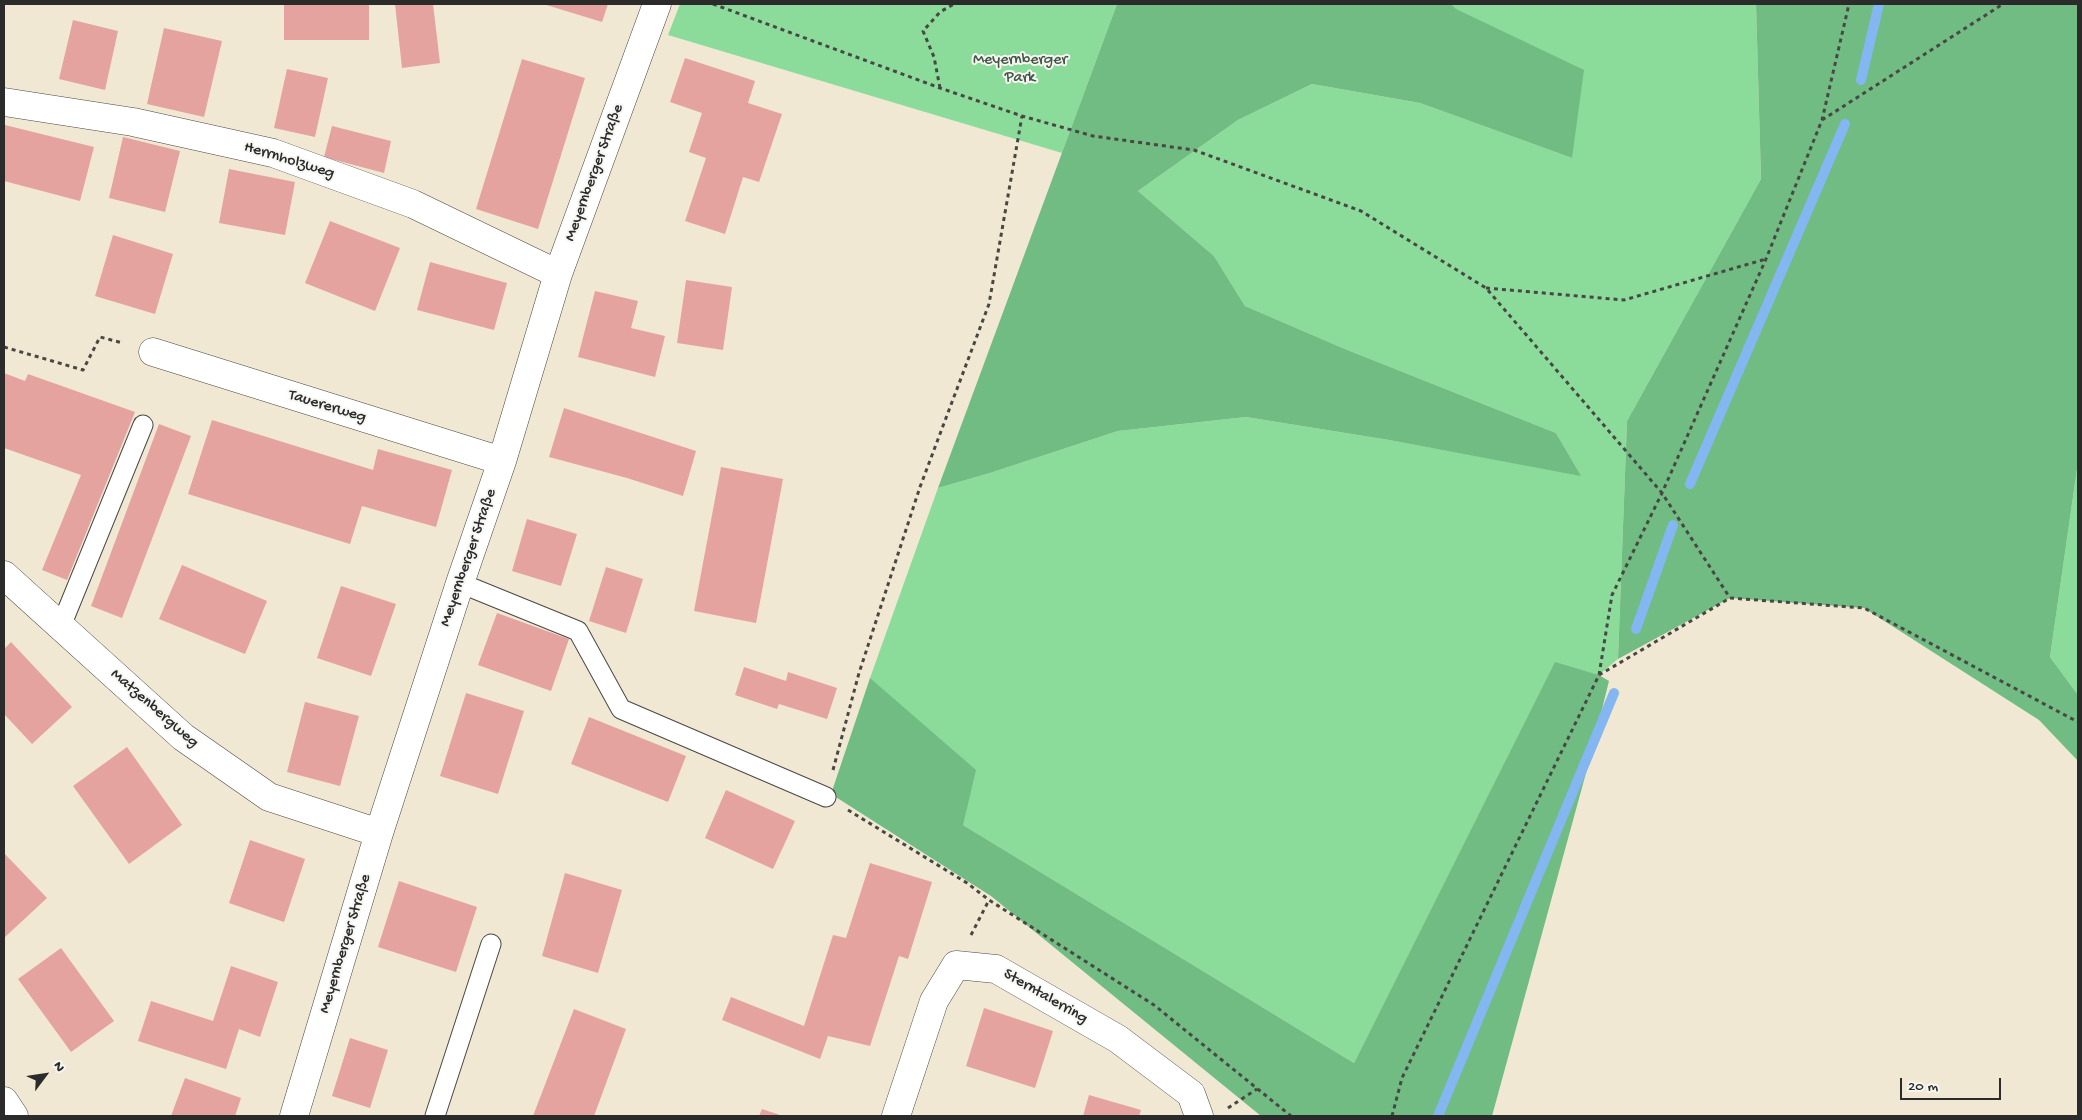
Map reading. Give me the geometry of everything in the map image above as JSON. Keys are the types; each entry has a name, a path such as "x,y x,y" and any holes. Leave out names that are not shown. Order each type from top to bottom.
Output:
{"street":[{"name":"Meyernberger Straße","path":"294,1116 379,833 460,582 502,462 558,274 657,4"},
{"name":"Herrnholzweg","path":"4,102 133,122 273,153 413,204 558,274"},
{"name":"Tauererweg","path":"152,352 502,462"},
{"name":"Matzenbergweg","path":"4,575 183,737 270,797 379,833"},
{"name":"Sterntalerring","path":"896,1116 934,1001 956,966 996,969 1118,1039 1191,1094 1212,1114"},
{"path":"4,1101 14,1116"}],"lane":[{"path":"60,626 143,426"},
{"path":"460,582 578,631 620,709 826,797"},
{"path":"435,1116 491,944"}],"path":[{"path":"713,4 940,88 1022,116 1094,136 1194,150 1361,211 1486,288 1662,493 1730,598"},
{"path":"940,88 934,57 923,31 940,12 954,4"},
{"path":"1392,1116 1402,1078 1599,675 1612,595 1662,493 1766,259 1822,120 1849,4"},
{"path":"1822,120 2003,4"},
{"path":"1022,116 989,304 914,506 858,673 826,797 967,883 989,900 1154,1005 1291,1116"},
{"path":"1486,288 1624,300 1766,259"},
{"path":"4,348 83,370 100,336"},
{"path":"1599,675 1730,598 1864,608 2078,722"},
{"path":"1212,1114 1256,1089"}],"green space":[{"name":"Meyernberger Park","path":"680,4 1117,4 1062,153 668,35"},
{"path":"1117,4 1451,4 1456,9 1584,70 1572,158 1420,103 1312,84 1238,120 1138,191 1214,256 1245,306 1345,349 1556,433 1581,476 1389,440 1246,417 1118,431 938,488"},
{"path":"1451,4 1756,4 1761,179 1627,421 1618,659 1599,675 1555,663 1354,1063 963,825 870,678 938,488 1118,431 1246,417 1389,440 1580,475 1556,433 1345,349 1245,306 1214,256 1138,191 1238,120 1312,84 1420,103 1572,158"},
{"path":"1756,4 2078,4 2078,462 2050,657 2078,695 2078,761 2039,720 1864,608 1730,598 1618,659 1627,421 1761,179"},
{"path":"2078,462 2078,695 2050,657"},
{"path":"1555,662 1599,675 1609,681 1586,773 1492,1116 1261,1116 991,896 831,794 870,678 976,770 963,825 1354,1063"}],"building":[{"path":"284,4 369,4 369,40 284,40"},
{"path":"395,4 433,4 440,63 402,68"},
{"path":"543,4 608,4 602,22"},
{"path":"73,20 118,31 105,90 59,79"},
{"path":"164,28 222,41 204,117 147,104"},
{"path":"685,58 755,81 748,103 782,114 759,182 743,177 725,234 685,221 706,158 689,152 702,113 670,102"},
{"path":"522,59 585,78 538,229 476,209"},
{"path":"287,69 328,78 315,137 274,128"},
{"path":"5,125 94,147 80,201 4,181"},
{"path":"332,126 391,141 384,173 324,157"},
{"path":"123,137 180,151 165,212 109,198"},
{"path":"229,169 295,182 285,235 219,223"},
{"path":"330,221 400,248 375,311 305,283"},
{"path":"113,235 173,254 155,314 95,296"},
{"path":"430,262 507,283 494,330 417,310"},
{"path":"686,280 732,287 723,350 677,343"},
{"path":"595,291 638,301 631,328 665,336 655,377 578,357"},
{"path":"4,373 25,381 28,374 135,412 67,580 42,570 81,475 4,448"},
{"path":"564,408 696,451 683,496 627,478 549,457"},
{"path":"212,420 373,470 378,449 452,470 436,527 362,506 350,544 188,494"},
{"path":"159,424 191,436 122,618 91,606"},
{"path":"721,467 783,479 756,623 694,611"},
{"path":"527,519 577,534 561,586 512,571"},
{"path":"182,565 267,601 245,654 159,619"},
{"path":"606,567 643,579 626,633 589,621"},
{"path":"341,586 396,604 371,676 317,658"},
{"path":"497,613 569,639 551,691 478,665"},
{"path":"11,642 72,707 32,744 4,714 4,649"},
{"path":"744,667 786,681 788,672 837,688 827,719 779,704 777,709 735,695"},
{"path":"466,693 524,711 498,794 440,776"},
{"path":"305,702 359,716 340,786 287,772"},
{"path":"589,717 686,756 668,802 571,764"},
{"path":"127,747 182,825 129,864 73,786"},
{"path":"726,790 795,821 773,869 705,838"},
{"path":"250,840 305,859 284,922 229,903"},
{"path":"4,853 47,898 4,938"},
{"path":"870,863 932,882 908,959 899,956 870,1046 828,1036 820,1059 722,1020 731,997 804,1026 833,935 846,938"},
{"path":"565,873 622,890 598,973 542,956"},
{"path":"399,881 477,907 456,972 378,947"},
{"path":"61,948 114,1021 71,1052 18,979"},
{"path":"231,966 278,982 260,1037 239,1029 226,1069 138,1041 151,1001 213,1021"},
{"path":"984,1008 1053,1031 1035,1088 966,1066"},
{"path":"574,1009 626,1029 594,1116 533,1116"},
{"path":"350,1038 388,1050 370,1108 332,1096"},
{"path":"185,1078 241,1098 235,1116 171,1116"},
{"path":"1089,1095 1141,1110 1139,1116 1083,1116"},
{"path":"762,1109 783,1116 759,1116"}],"waterway":[{"path":"1861,80 1879,4"},
{"path":"1690,484 1845,124"},
{"path":"1636,629 1673,525"},
{"path":"1438,1116 1614,693"}]}
